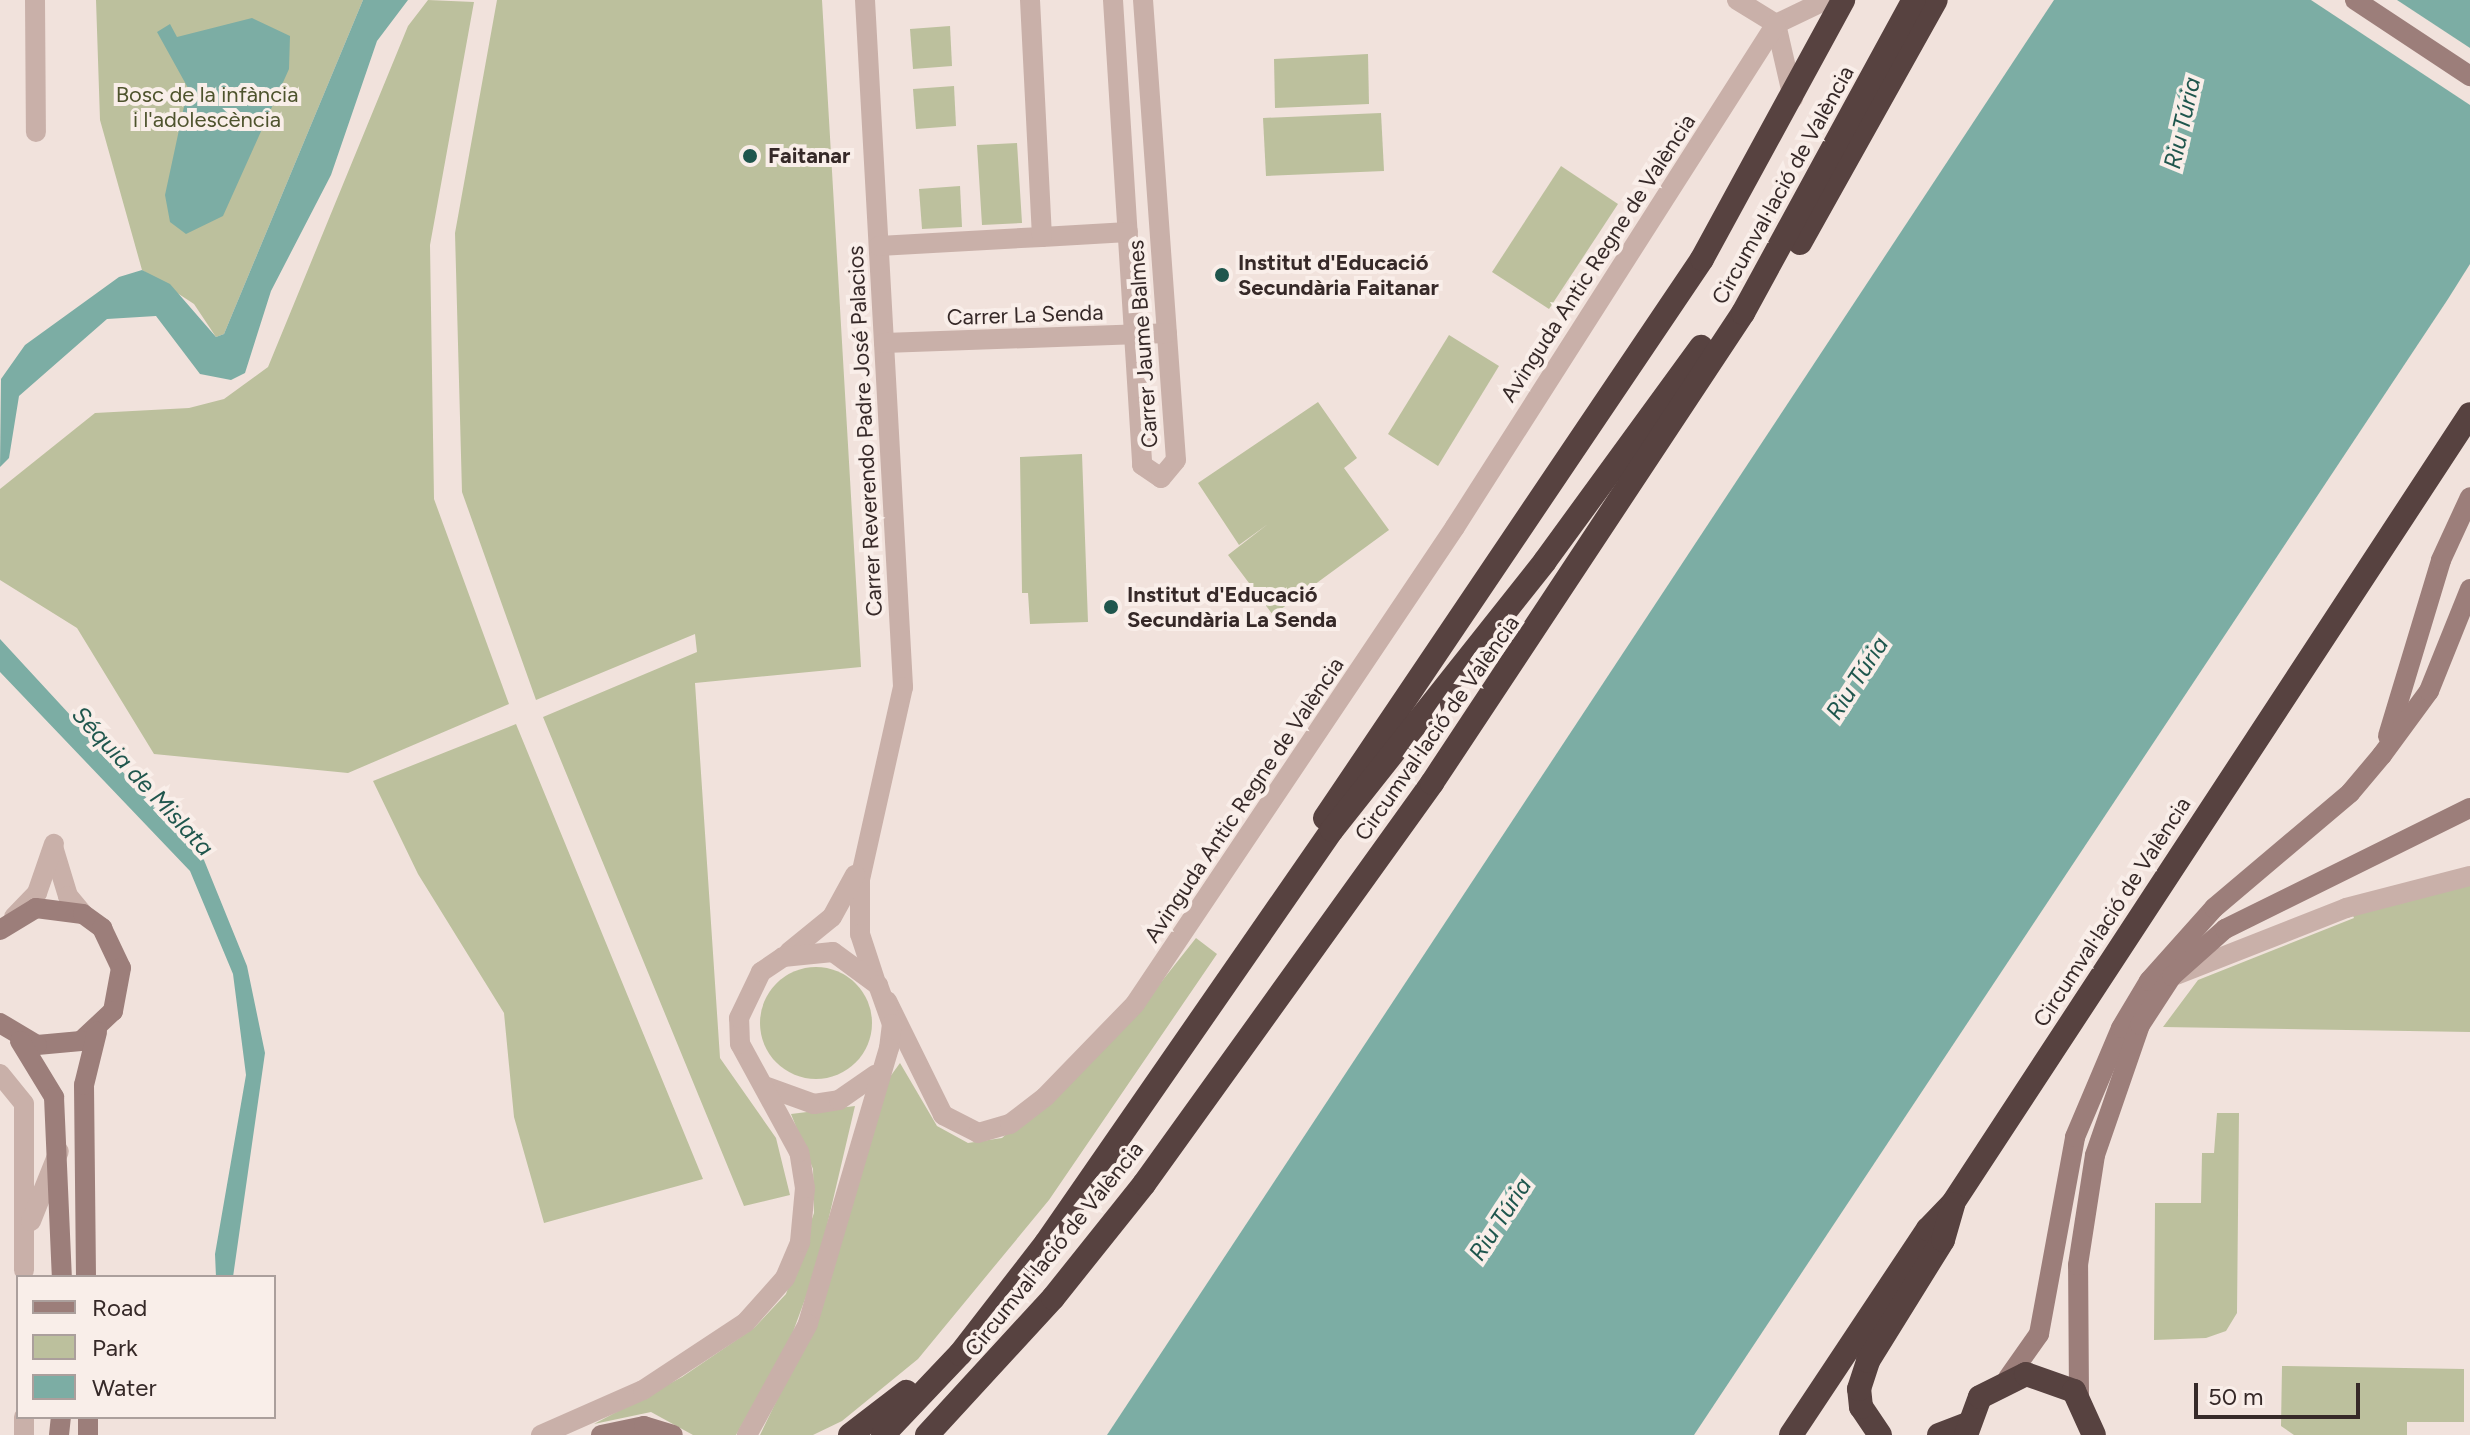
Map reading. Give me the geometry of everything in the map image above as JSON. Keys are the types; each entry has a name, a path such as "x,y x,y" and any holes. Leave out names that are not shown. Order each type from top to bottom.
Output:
{"highway":[{"path":"1196,1023 1297,859 1702,259 1793,101 1843,0"},
{"name":"Circumval·lació de València","path":"927,1435 1053,1298 1144,1184 1545,618 1743,313 1914,0"},
{"path":"1545,618 1717,376 1936,0"},
{"path":"1196,1023 1332,830 1639,437 1804,202"},
{"name":"Circumval·lació de València","path":"1791,1435 1928,1229 1953,1203 2470,414"},
{"name":"Circumval·lació de València","path":"883,1435 1046,1243 1196,1023"},
{"path":"1880,1435 1861,1407 1859,1389 1868,1361 1943,1240 1953,1203"},
{"path":"850,1435 986,1316"},
{"path":"1939,1435 1967,1430 1980,1397 2008,1378 2046,1376 2079,1397 2094,1435"}],"main road":[{"path":"2355,0 2470,76"},
{"path":"2382,755 2441,560 2470,497"},
{"path":"2008,1378 2039,1334 2057,1214 2092,1088 2149,981 2214,908 2350,793 2382,755 2429,691 2470,589"},
{"path":"2079,1397 2078,1265 2095,1155 2140,1025 2172,976 2225,929 2470,808"},
{"path":"7,924 36,908 83,914 102,928 121,968 113,1011 99,1029 85,1075 86,1275"},
{"path":"5,1029 59,1047 99,1029"},
{"path":"5,1029 54,1097 60,1147 62,1275"},
{"path":"601,1435 644,1426 673,1435"}],"street":[{"path":"35,0 36,132"},
{"name":"Carrer Reverendo Padre José Palacios","path":"865,0 903,687 863,855 860,934 875,980"},
{"path":"1030,0 1042,237"},
{"name":"Carrer Jaume Balmes","path":"1113,0 1142,465 1161,478 1176,460 1143,0"},
{"path":"1737,0 1776,24 1793,101"},
{"path":"1776,24 1826,0"},
{"name":"Avinguda Antic Regne de València","path":"887,1001 943,1115 978,1133 1010,1124 1045,1097 1135,1004 1455,527 1776,24"},
{"path":"879,246 1128,232"},
{"name":"Carrer La Senda","path":"884,343 1167,333"},
{"path":"7,924 37,893 54,844 68,896 83,914"},
{"name":"Carrer Reverendo Padre José Palacios","path":"783,957 832,917 863,855"},
{"path":"2172,976 2346,908 2470,876"},
{"path":"541,1435 643,1390 746,1322 785,1278 800,1242 805,1188 799,1152 767,1087 750,1068 739,1018 754,982 783,957 833,952 875,980 887,1001 892,1024 808,1324 747,1435"},
{"path":"767,1087 814,1104 851,1094 879,1070"},
{"path":"2,1075 24,1104 24,1274"},
{"path":"24,1274 35,1206 60,1147"}],"green space":[{"name":"Bosc de la infància i l'adolescència","path":"96,0 363,0 224,334 216,337 194,304 142,270 100,120"},
{"path":"428,0 474,2 430,245 434,499 509,704 348,773 154,754 77,628 0,580 0,489 95,413 189,408 224,399 268,367 408,26"},
{"path":"497,0 822,0 861,667 695,683 720,1058 776,1138 790,1195 744,1206 543,717 697,652 695,634 536,700 462,492 455,233"},
{"path":"950,26 952,66 913,69 910,29"},
{"path":"1368,54 1369,104 1275,108 1274,59"},
{"path":"954,86 956,126 916,129 913,89"},
{"path":"1381,113 1384,171 1266,176 1263,118"},
{"path":"1017,143 1022,223 982,225 977,145"},
{"path":"1561,166 1618,204 1549,309 1492,272"},
{"path":"960,186 962,227 922,229 919,189"},
{"path":"1449,335 1499,366 1438,466 1388,434"},
{"path":"1318,402 1357,458 1344,468 1389,530 1273,615 1228,555 1268,524 1239,545 1198,483"},
{"path":"1082,454 1088,622 1030,624 1028,593 1022,593 1020,457"},
{"path":"516,724 703,1179 544,1223 514,1117 504,1013 418,874 373,781"},
{"path":"2470,885 2470,1032 2163,1027 2198,980 2354,918 2351,911"},
{"path":"1196,938 1217,954 1049,1200 918,1359 842,1421 813,1435 760,1435 821,1309 879,1092 900,1063 937,1126 968,1143 1002,1138 1128,1024"},
{"path":"816,967 838,971 856,983 868,1001 872,1023 868,1045 856,1063 838,1075 816,1079 794,1075 776,1063 764,1045 760,1023 764,1001 776,983 794,971"},
{"path":"855,1106 818,1264 790,1340 736,1435 693,1435 651,1412 594,1424 682,1377 754,1328 786,1294 814,1213 813,1169 791,1114"},
{"path":"2217,1113 2239,1113 2237,1313 2226,1331 2206,1338 2154,1340 2155,1203 2201,1203 2202,1153 2214,1153"},
{"path":"2282,1366 2464,1369 2464,1422 2407,1422 2407,1435 2294,1435 2281,1426"}],"water":[{"path":"363,0 408,0 377,41 331,175 271,291 245,373 231,380 200,374 156,316 107,319 19,396 9,458 0,467 1,379 25,345 119,277 142,270 170,284 216,337 224,334"},
{"name":"Riu Túria","path":"2054,0 2470,0 2470,264 2448,299 1694,1435 1107,1435"},
{"path":"252,18 290,36 289,69 223,216 186,234 170,222 165,195 188,88 157,32 170,24 177,37"},
{"path":"0,639 204,860 247,966 265,1053 233,1275 216,1275 215,1254 246,1075 233,974 190,871 0,672"}],"pier":[{"path":"2311,0 2397,0 2470,48 2470,105"}],"place":[{"name":"Faitanar","path":"750,156"},
{"name":"Institut d'Educació Secundària Faitanar","path":"1222,275"},
{"name":"Institut d'Educació Secundària La Senda","path":"1111,607"}],"water label":[{"name":"Séquia de Mislata","path":"143,781"}]}
